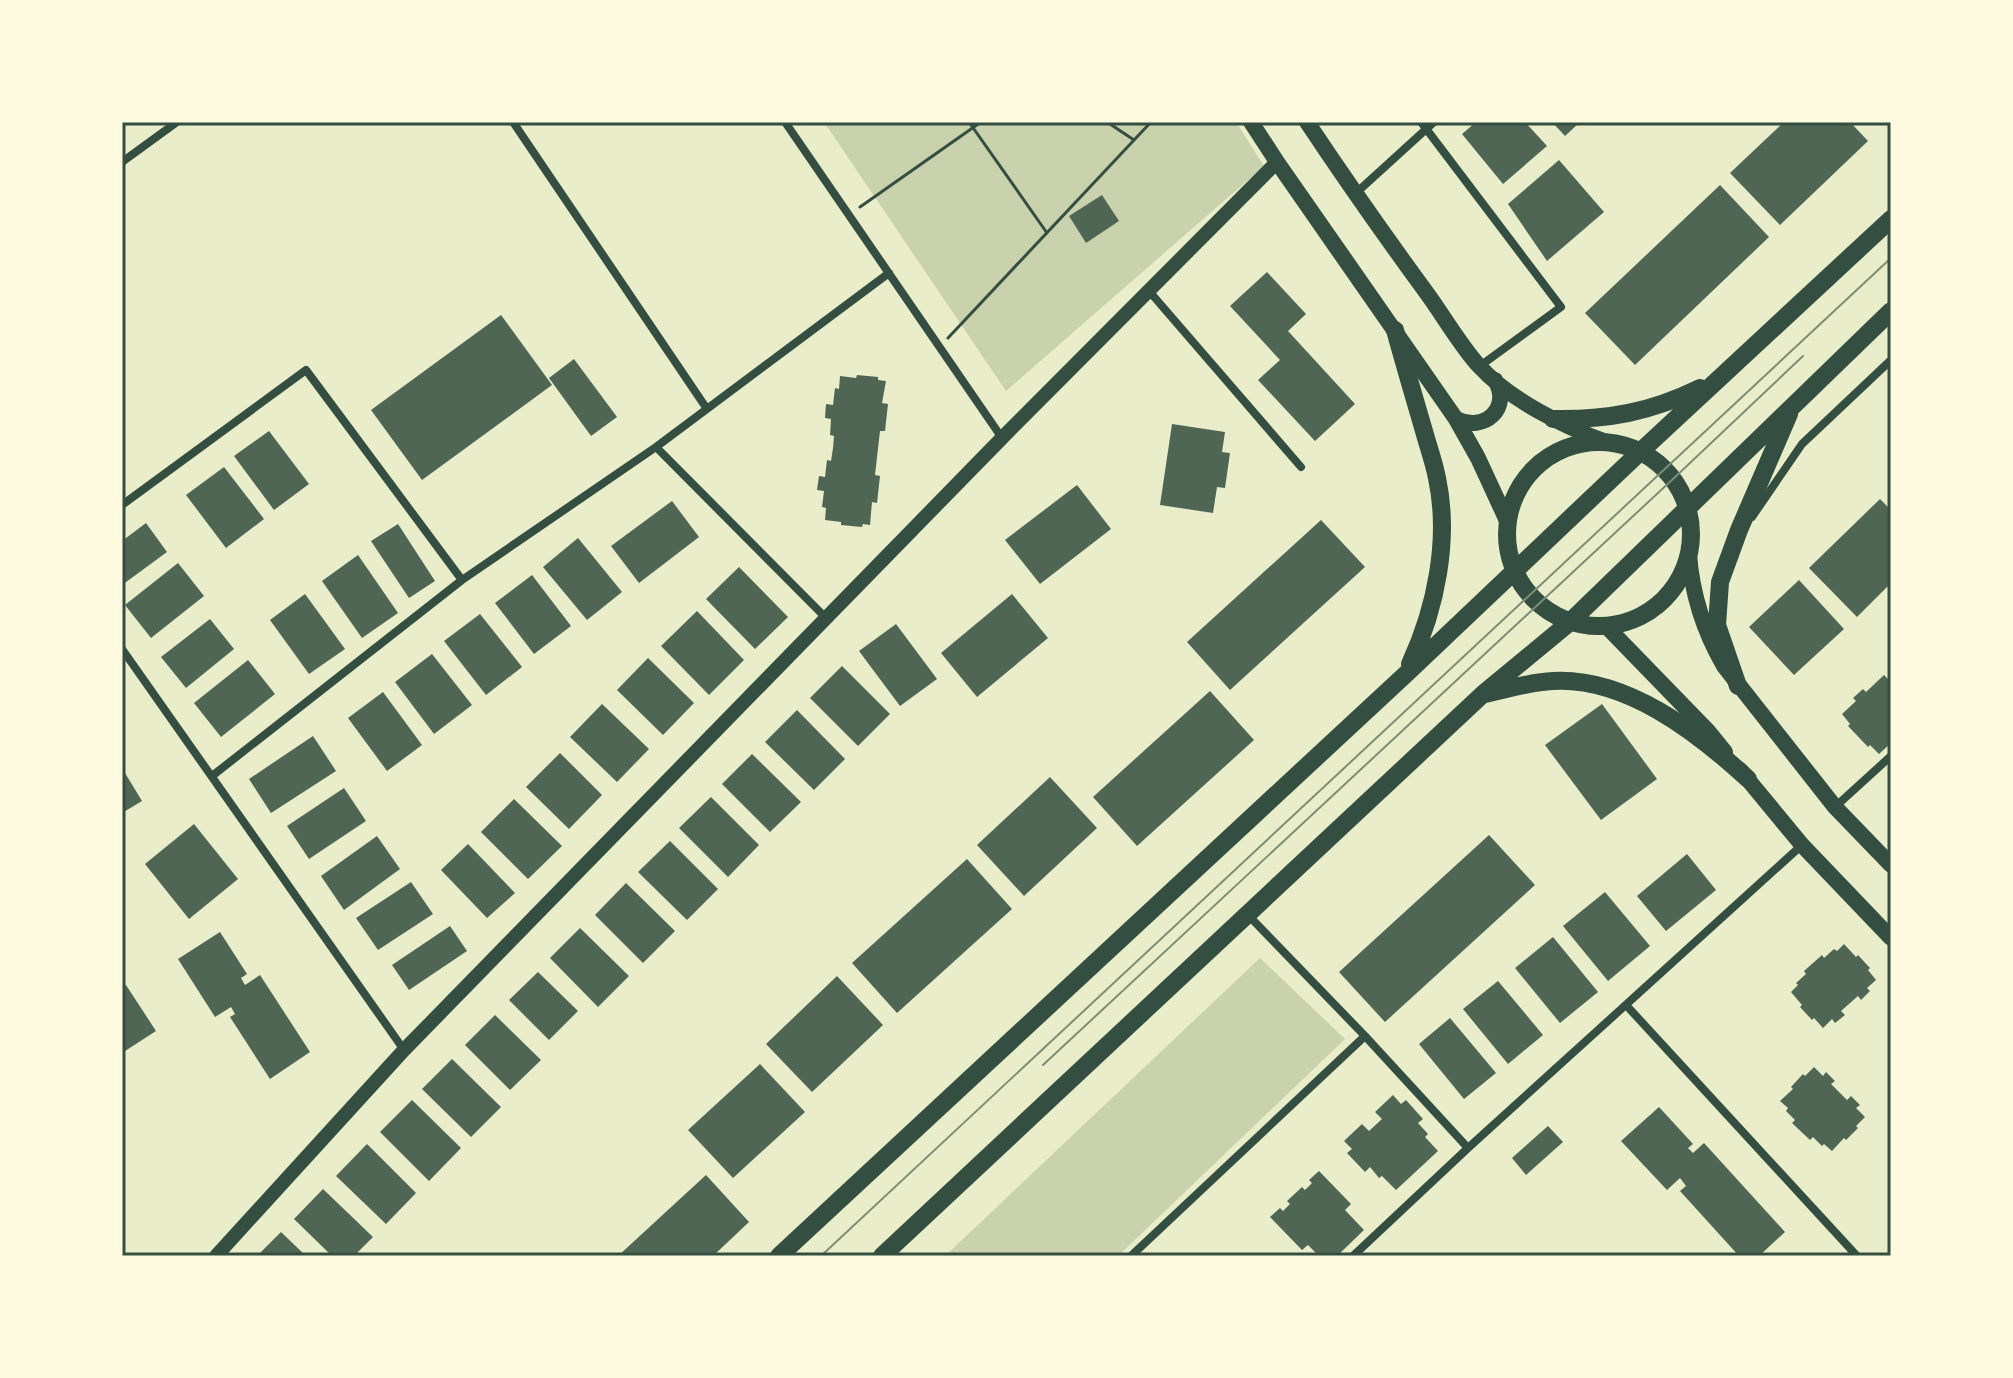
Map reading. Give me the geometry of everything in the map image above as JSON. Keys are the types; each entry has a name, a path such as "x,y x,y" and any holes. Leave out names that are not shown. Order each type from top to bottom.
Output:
{"highway":[{"path":"779,1256 1891,219"},
{"path":"882,1256 1483,694 1570,622 1891,311"},
{"path":"1395,330 1437,479 1440,506 1440,559 1435,589 1428,618 1406,674"},
{"path":"1553,419 1594,419 1634,413 1680,398 1723,374"},
{"path":"1738,686 1717,625 1720,582 1793,406"},
{"path":"1609,443 1640,452 1653,459 1673,479 1687,508 1691,538 1689,554 1677,582 1657,605 1630,620 1606,626 1585,625 1558,617 1527,592 1514,570 1507,539 1508,523 1517,493 1525,479 1548,458 1577,445 1609,443"},
{"path":"1483,694 1553,681 1574,681 1614,690 1682,726 1748,779"}],"main road":[{"path":"1251,122 1456,419 1484,469 1508,523"},
{"path":"1307,122 1355,194 1480,366 1521,399 1553,419 1609,443"},
{"path":"1456,419 1481,423 1494,414 1500,400 1499,385 1495,379"},
{"path":"1689,554 1701,622 1711,645 1738,686 1835,807 1891,865"},
{"path":"1606,626 1708,731 1802,845 1891,938"}],"street":[{"path":"122,162 177,122"},
{"path":"513,122 707,409"},
{"path":"785,122 1002,438"},
{"path":"1355,194 1427,124 1561,307 1480,366"},
{"path":"216,1256 404,1050 1002,438 1277,162"},
{"path":"212,776 462,580 656,447 889,273"},
{"path":"1149,291 1301,467"},
{"path":"1734,544 1802,444 1891,360"},
{"path":"122,505 306,370 462,580"},
{"path":"656,447 827,619"},
{"path":"122,649 404,1050"},
{"path":"1835,807 1891,756"},
{"path":"1353,1256 1802,845"},
{"path":"1248,915 1468,1148"},
{"path":"1626,1005 1857,1256"},
{"path":"1131,1256 1365,1036"}],"path":[{"path":"969,122 1047,233"},
{"path":"849,215 981,122"},
{"path":"1107,122 1134,140"},
{"path":"940,347 1151,122"}],"green space":[{"path":"824,122 1236,122 1264,166 1006,391"},
{"path":"1260,958 1345,1039 1118,1256 945,1256"}],"building":[{"path":"1476,122 1525,122 1547,146 1503,184 1462,134"},
{"path":"1552,122 1576,122 1578,124 1565,136"},
{"path":"1784,122 1850,122 1868,141 1780,225 1730,173"},
{"path":"1559,160 1604,212 1547,261 1508,204"},
{"path":"1720,185 1769,237 1635,365 1585,313"},
{"path":"1102,195 1119,221 1086,243 1069,216"},
{"path":"1267,272 1306,314 1288,331 1355,404 1315,441 1258,380 1280,360 1230,306"},
{"path":"501,315 552,385 422,480 371,410"},
{"path":"574,359 617,417 591,436 549,378"},
{"path":"857,375 886,381 882,403 888,404 885,431 880,431 875,475 880,476 877,503 872,502 870,525 863,524 862,527 825,520 826,508 822,507 824,491 817,490 819,476 825,477 827,460 831,461 833,448 831,419 825,418 826,404 833,405 840,376 856,378"},
{"path":"1172,424 1225,432 1222,452 1230,453 1225,488 1217,487 1213,513 1160,505"},
{"path":"269,431 309,484 274,510 234,456"},
{"path":"224,467 264,519 226,548 186,495"},
{"path":"1077,485 1111,529 1040,584 1005,540"},
{"path":"1880,499 1891,510 1891,583 1857,617 1809,568"},
{"path":"672,501 699,537 639,583 611,546"},
{"path":"1321,520 1365,567 1230,690 1187,642"},
{"path":"146,523 167,552 122,585 122,541"},
{"path":"398,524 435,581 409,598 371,541"},
{"path":"578,538 622,592 587,620 543,567"},
{"path":"358,555 398,613 362,638 322,581"},
{"path":"178,563 204,596 151,638 125,605"},
{"path":"739,567 788,617 755,649 706,599"},
{"path":"532,575 571,626 534,654 495,603"},
{"path":"1799,580 1844,629 1794,675 1749,627"},
{"path":"305,594 345,649 309,674 270,620"},
{"path":"1012,594 1048,638 977,697 941,653"},
{"path":"697,611 744,660 709,695 661,646"},
{"path":"480,614 522,667 486,695 444,641"},
{"path":"210,619 234,649 186,688 161,657"},
{"path":"896,624 937,679 900,706 859,651"},
{"path":"432,654 472,705 434,734 395,682"},
{"path":"648,658 694,703 663,735 617,690"},
{"path":"248,660 275,694 221,737 194,703"},
{"path":"842,666 890,714 858,746 810,698"},
{"path":"1884,675 1891,682 1891,701 1888,704 1891,707 1891,743 1879,754 1848,726 1850,724 1842,714 1856,701 1853,698 1863,689 1866,692"},
{"path":"1210,691 1254,740 1137,846 1093,797"},
{"path":"383,692 422,745 387,771 348,718"},
{"path":"602,704 649,749 617,782 570,737"},
{"path":"1602,704 1657,779 1601,820 1545,745"},
{"path":"797,710 845,759 814,790 765,742"},
{"path":"313,736 336,771 271,813 249,779"},
{"path":"560,753 602,795 569,829 526,787"},
{"path":"752,754 801,802 770,832 722,784"},
{"path":"122,768 142,801 122,813"},
{"path":"1050,777 1097,828 1024,896 977,845"},
{"path":"344,788 366,821 309,859 287,826"},
{"path":"711,797 759,845 728,877 679,828"},
{"path":"514,799 562,846 528,879 481,832"},
{"path":"194,824 238,879 189,919 145,864"},
{"path":"1489,835 1535,885 1385,1022 1339,972"},
{"path":"377,836 400,869 344,910 321,876"},
{"path":"670,841 718,889 687,920 638,872"},
{"path":"468,844 515,893 487,918 441,870"},
{"path":"1687,854 1716,890 1666,931 1637,896"},
{"path":"967,859 1012,909 897,1013 852,963"},
{"path":"411,882 433,914 378,950 356,918"},
{"path":"626,883 675,931 643,963 595,915"},
{"path":"1605,892 1650,946 1608,981 1563,926"},
{"path":"450,926 467,951 409,990 392,965"},
{"path":"580,928 629,976 598,1007 550,958"},
{"path":"220,932 247,974 241,978 245,985 260,975 310,1052 270,1079 230,1017 235,1014 231,1007 215,1017 178,959"},
{"path":"1553,937 1598,992 1560,1023 1515,968"},
{"path":"1844,944 1870,968 1868,970 1876,980 1861,1000 1858,996 1841,1011 1845,1015 1835,1023 1832,1019 1823,1028 1800,1007 1802,1005 1791,992 1806,974 1804,971 1822,955 1824,958"},
{"path":"538,972 578,1011 549,1040 509,1000"},
{"path":"837,976 883,1025 812,1092 766,1044"},
{"path":"1498,981 1543,1035 1508,1064 1463,1009"},
{"path":"126,985 156,1031 122,1053 122,988"},
{"path":"495,1015 541,1060 510,1090 465,1045"},
{"path":"1450,1018 1496,1073 1464,1099 1419,1044"},
{"path":"452,1059 501,1107 471,1137 422,1089"},
{"path":"760,1064 805,1112 733,1178 688,1130"},
{"path":"1814,1067 1823,1076 1826,1072 1835,1081 1831,1084 1847,1100 1851,1096 1860,1105 1856,1108 1865,1117 1856,1126 1858,1128 1832,1151 1813,1137 1810,1140 1792,1123 1795,1120 1780,1101 1803,1074 1805,1076"},
{"path":"1393,1095 1401,1104 1406,1100 1423,1119 1418,1123 1428,1134 1425,1137 1438,1151 1396,1190 1370,1167 1365,1172 1347,1153 1352,1149 1344,1141 1362,1124 1369,1131 1382,1119 1375,1112"},
{"path":"412,1100 461,1148 429,1181 380,1132"},
{"path":"1659,1107 1693,1144 1688,1148 1693,1153 1704,1143 1785,1232 1759,1256 1739,1256 1680,1191 1686,1186 1680,1178 1667,1190 1621,1141"},
{"path":"1548,1126 1563,1142 1526,1175 1512,1158"},
{"path":"367,1144 416,1193 386,1224 336,1176"},
{"path":"1319,1171 1351,1204 1345,1210 1364,1230 1337,1256 1319,1256 1308,1245 1302,1250 1270,1217 1280,1208 1283,1211 1290,1204 1287,1201 1302,1187 1305,1190 1312,1183 1309,1180"},
{"path":"706,1175 749,1222 713,1256 618,1256"},
{"path":"323,1189 373,1237 354,1256 332,1256 294,1219"},
{"path":"281,1232 306,1256 257,1256"}],"tram line":[{"path":"821,1256 1891,258"},
{"path":"1043,1065 1803,356"}]}
